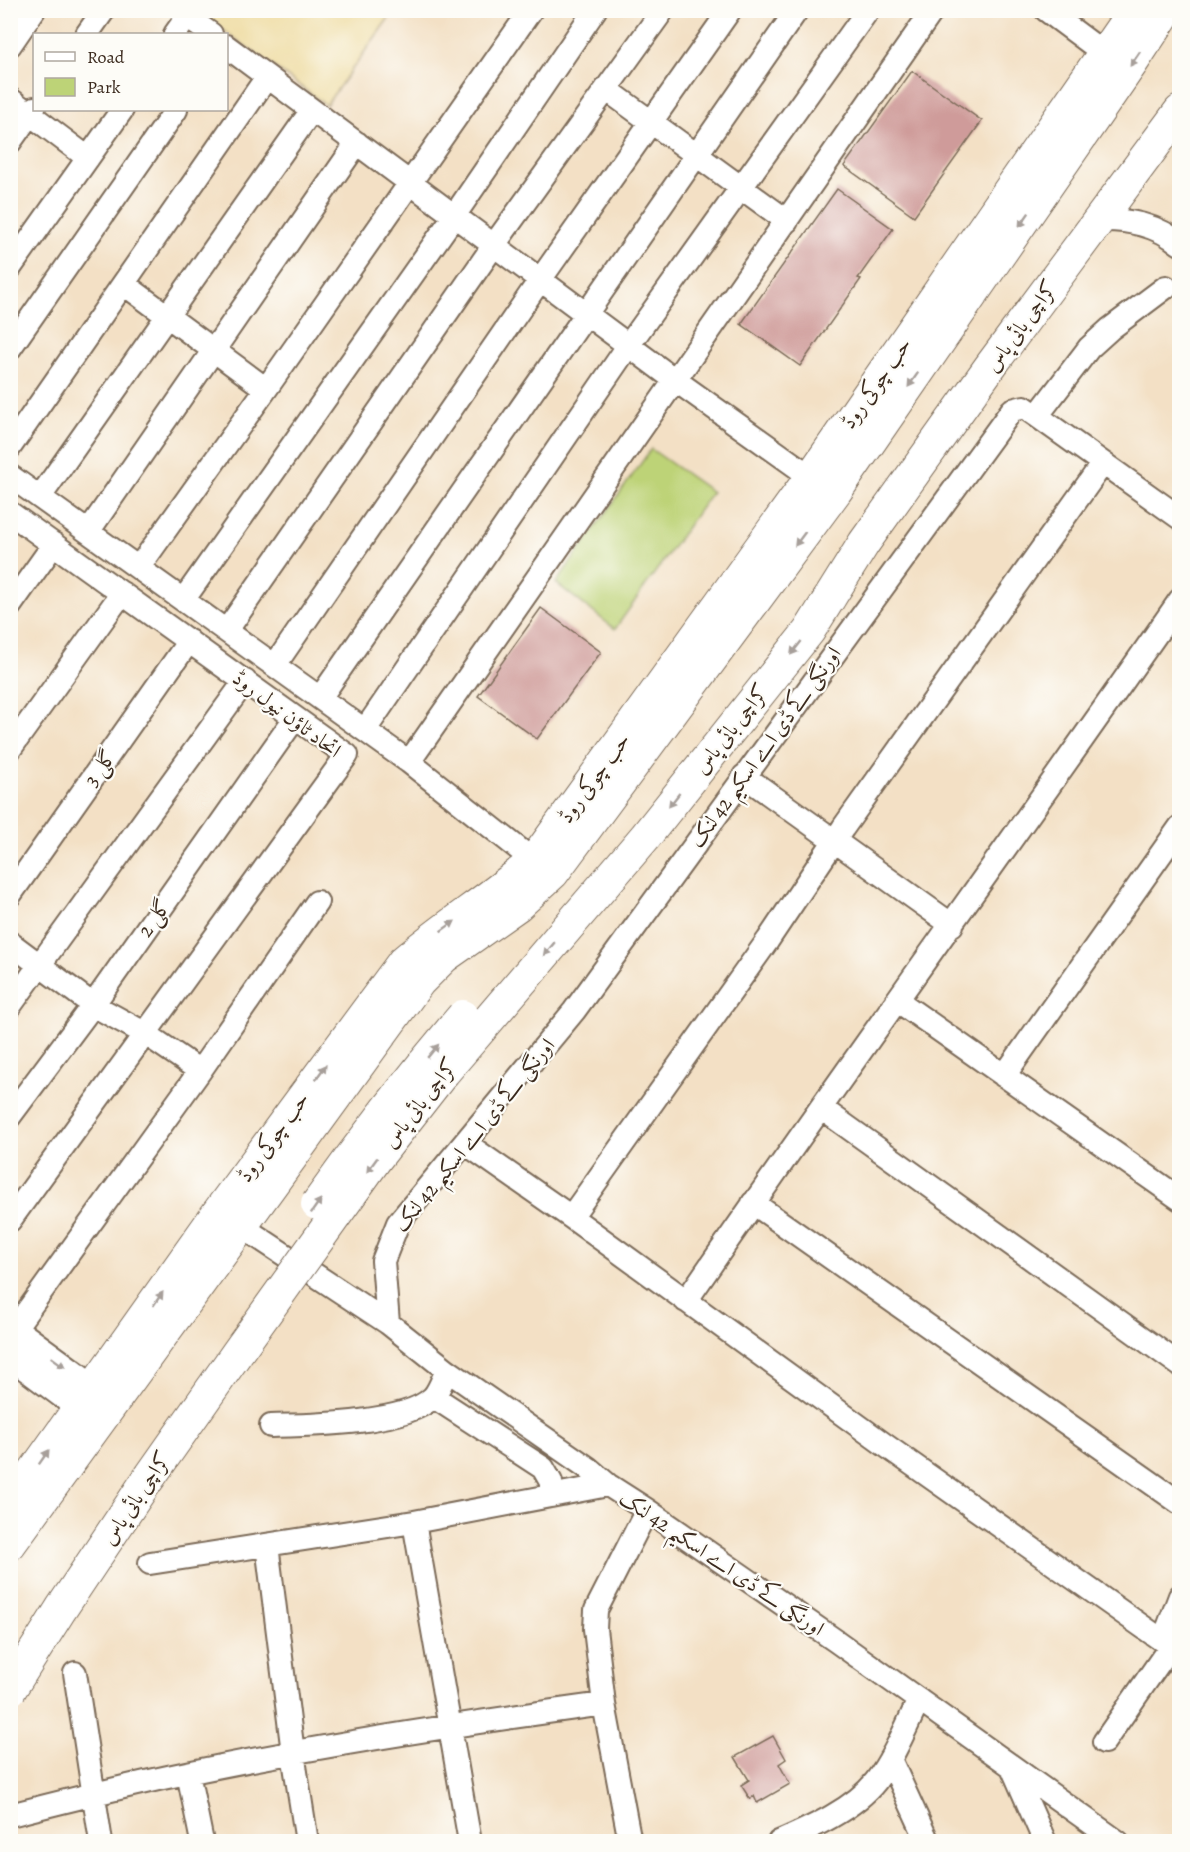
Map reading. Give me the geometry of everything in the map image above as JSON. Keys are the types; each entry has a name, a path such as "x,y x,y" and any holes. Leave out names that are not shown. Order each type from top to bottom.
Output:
{"highway":[{"name":"حب چوکی روڈ","path":"544,867 1134,10"},
{"path":"10,1544 97,1405 231,1219 419,982 444,957 518,905 544,867 836,491 1167,10"},
{"name":"کراچی بائی پاس","path":"10,1653 45,1594 112,1496 360,1143 429,1056 631,821 792,617 823,595 864,543 1179,111"},
{"name":"کراچی بائی پاس","path":"10,1690 142,1488 376,1159 444,1072 645,837 809,631 823,595"},
{"path":"10,1505 97,1405"}],"main road":[{"path":"11,1337 97,1405"}],"street":[{"path":"10,45 34,10"},
{"path":"88,33 104,10"},
{"path":"139,567 531,10"},
{"path":"184,599 454,216 595,10"},
{"path":"227,630 494,245 663,10"},
{"path":"275,665 540,280 730,10"},
{"path":"321,698 797,10"},
{"path":"365,730 628,346 868,10"},
{"path":"409,762 933,10"},
{"path":"1046,10 1105,54"},
{"path":"184,21 209,33"},
{"path":"228,48 628,346 811,477"},
{"path":"10,447 267,77"},
{"path":"606,89 787,221"},
{"path":"10,99 32,111 88,158"},
{"path":"40,497 312,110"},
{"path":"10,142 32,111"},
{"path":"13,259 121,111"},
{"path":"10,348 175,111"},
{"path":"88,532 357,143"},
{"path":"1099,220 1116,219 1142,224 1160,230 1179,244"},
{"path":"124,284 266,389"},
{"path":"1166,287 1110,328 1089,348 1037,416 1179,518"},
{"name":"اورنگی کے ڈی اے اسکیم 42 لنک","path":"1037,416 1024,407 1012,410 574,1011 398,1223 383,1261 388,1323 447,1370 1118,1842"},
{"path":"572,1217 768,940 834,841 1103,463"},
{"path":"10,476 409,762 544,867"},
{"name":"اتحاد ٹاؤن نیول روڈ","path":"10,513 347,755 146,1034"},
{"path":"10,606 54,544"},
{"path":"10,749 122,593"},
{"path":"686,1301 820,1108 1177,614"},
{"name":"گلی 3","path":"10,895 189,641"},
{"path":"10,1006 244,681"},
{"name":"گلی 2","path":"10,1116 93,1005 295,718"},
{"path":"744,776 952,925"},
{"path":"1004,1076 1179,827"},
{"path":"11,1337 317,902"},
{"path":"10,944 93,1005 146,1034 200,1071"},
{"path":"898,1000 1179,1199"},
{"path":"10,1220 146,1034"},
{"path":"820,1108 1179,1365"},
{"path":"465,1143 572,1217 885,1445 1171,1647"},
{"path":"753,1203 1179,1503"},
{"path":"231,1219 388,1323"},
{"path":"271,1426 334,1424 407,1413 434,1397 447,1370"},
{"path":"434,1397 543,1468 551,1482 551,1496"},
{"path":"150,1563 414,1521 608,1485"},
{"path":"630,1842 604,1704 595,1629 596,1610 647,1510"},
{"path":"414,1521 470,1842"},
{"path":"267,1545 293,1753 307,1842"},
{"path":"1104,1742 1171,1647 1179,1596"},
{"path":"75,1673 101,1842"},
{"path":"779,1842 819,1834 874,1783 890,1759 919,1700"},
{"path":"10,1815 188,1773 293,1753 449,1725 604,1704"},
{"path":"890,1759 928,1842"},
{"path":"1012,1767 1045,1842"},
{"path":"188,1773 202,1842"}],"green space":[{"path":"651,449 712,492 615,629 556,583"}],"sand":[{"path":"202,10 394,11 326,105 200,13"}],"building":[{"path":"912,71 982,121 914,216 844,166"},
{"path":"837,189 893,229 800,366 741,324"},
{"path":"541,608 601,652 537,739 478,696"},
{"path":"773,1736 786,1759 779,1764 790,1784 757,1803 754,1796 750,1799 741,1785 749,1780 735,1757"}]}
